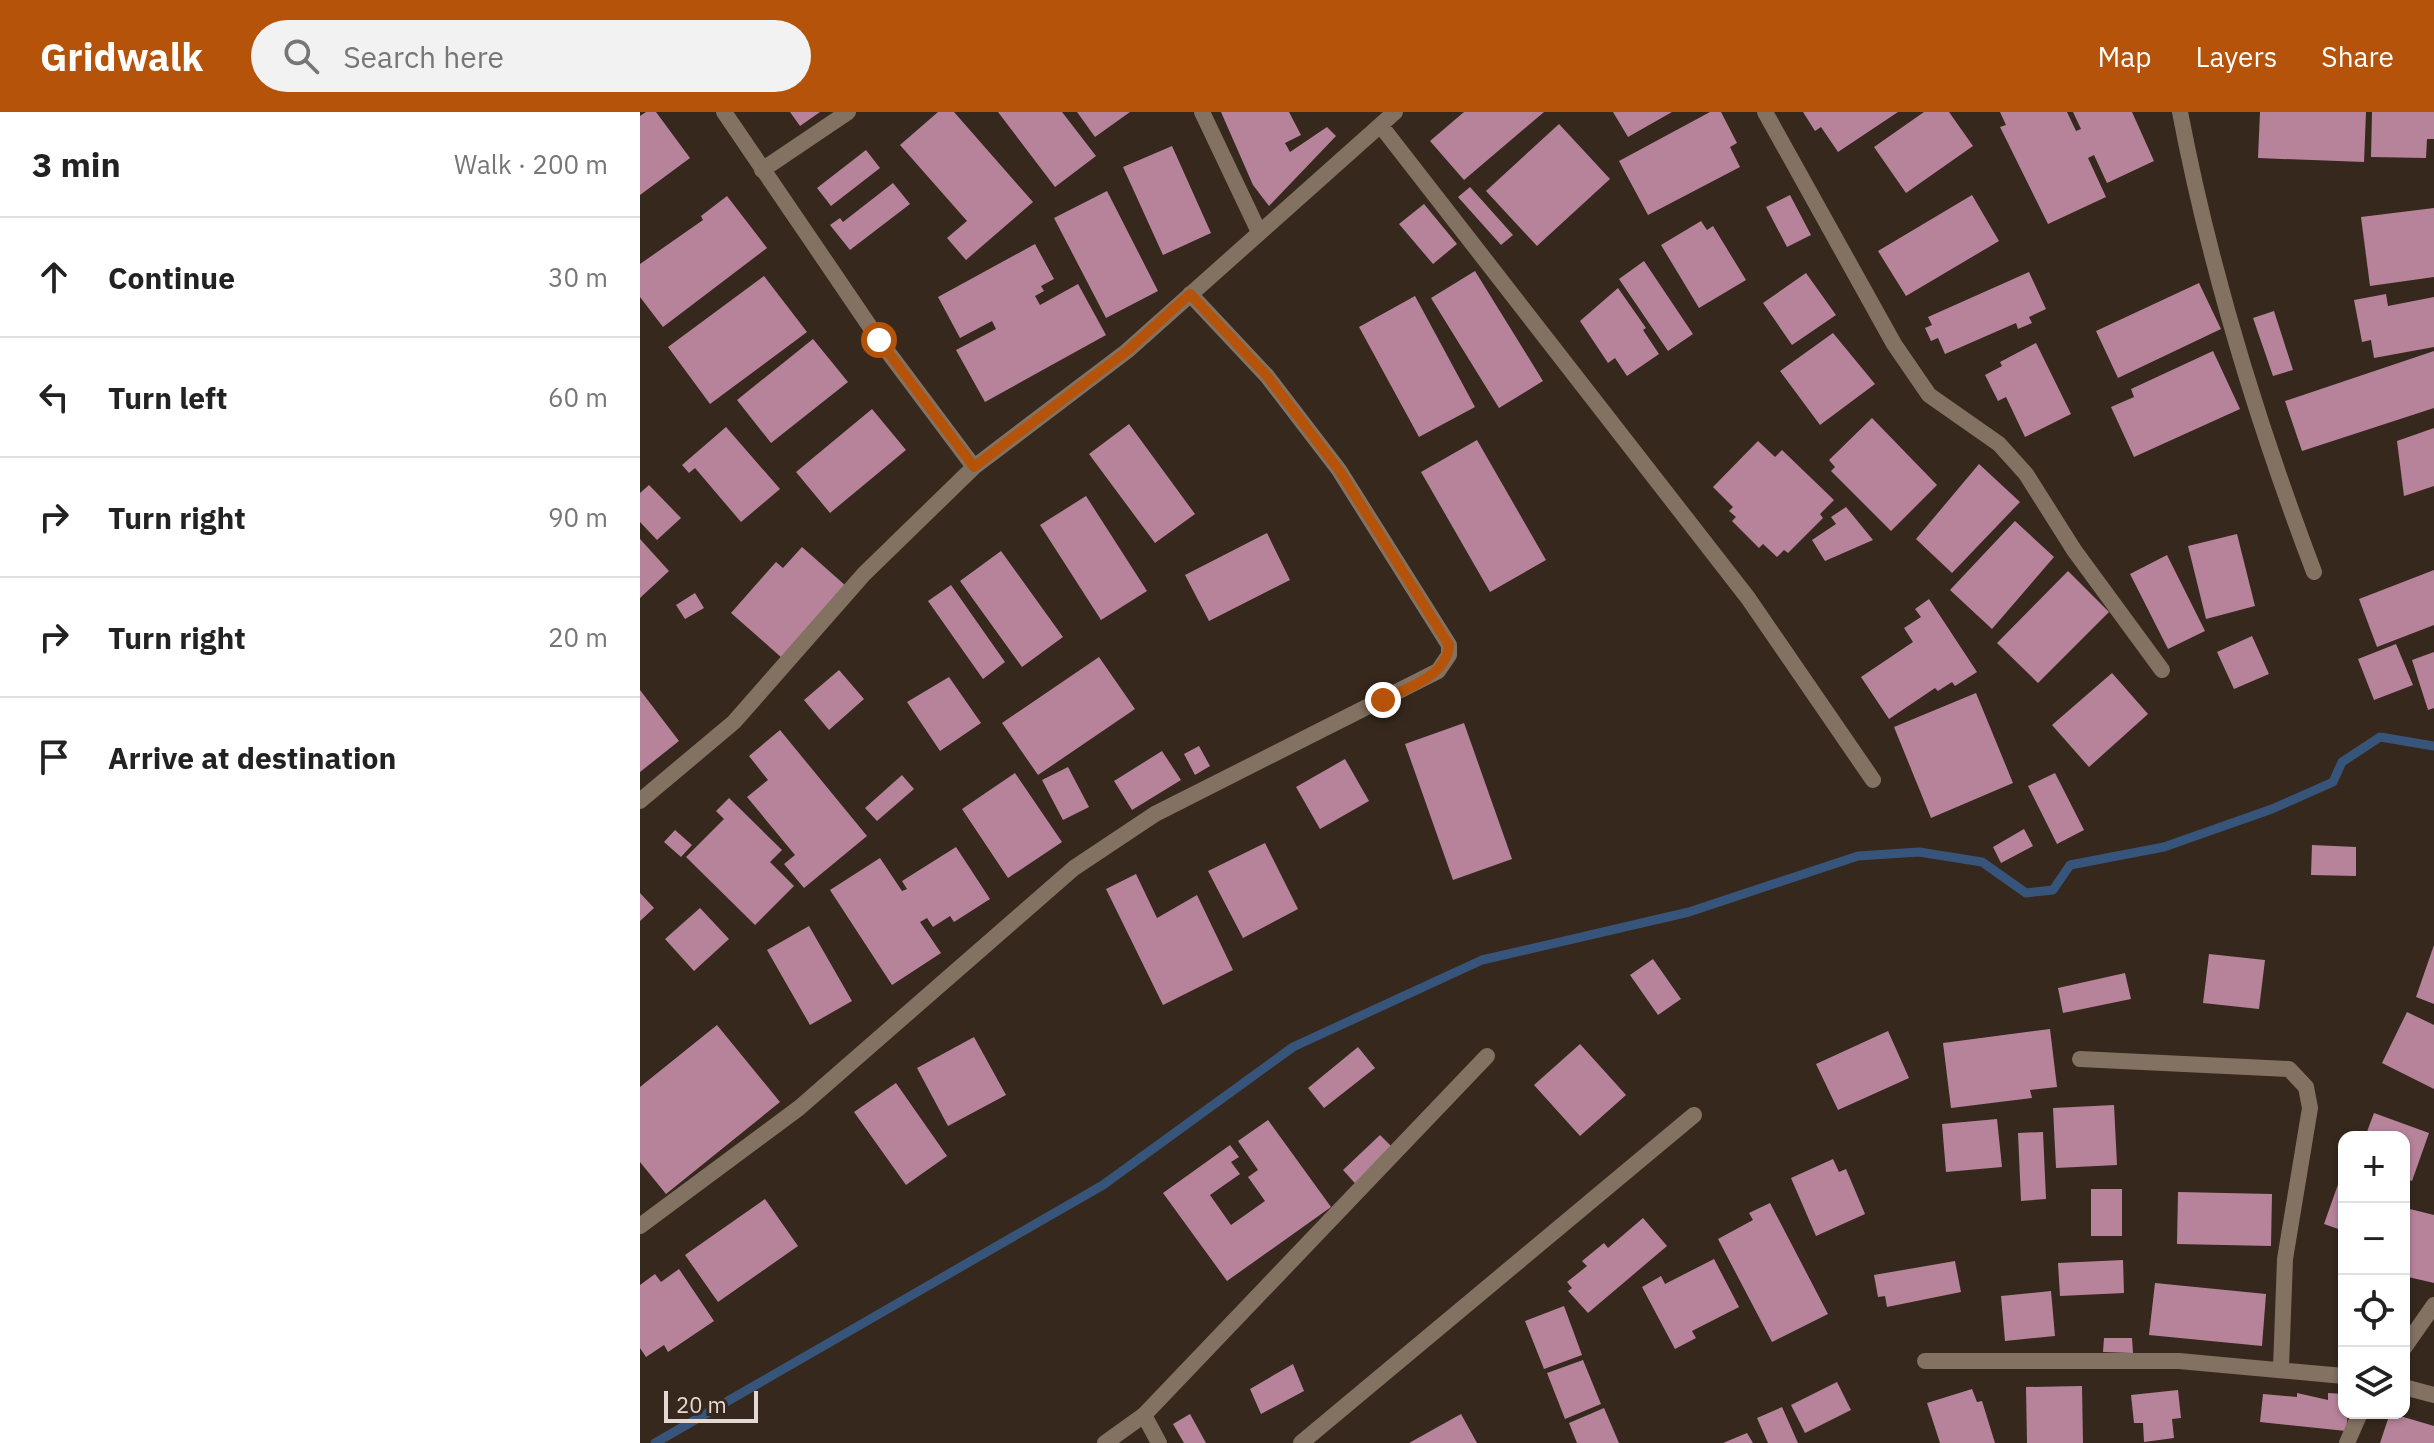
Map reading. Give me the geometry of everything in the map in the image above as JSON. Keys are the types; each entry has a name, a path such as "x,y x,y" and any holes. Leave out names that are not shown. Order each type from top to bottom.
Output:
{"street":[{"path":"724,112 879,340 974,467"},
{"path":"762,170 848,112"},
{"path":"1202,112 1259,232"},
{"path":"640,801 734,722 864,574 974,467 1127,351 1395,112"},
{"path":"1765,112 1886,331 1929,395 1999,444 2026,474 2074,550 2162,670"},
{"path":"2180,112 2201,220 2271,461 2314,572"},
{"path":"1381,126 1748,598 1873,780"},
{"path":"640,1226 799,1108 1074,868 1155,814 1438,671 1449,655 1449,645 1339,470 1267,376 1190,294"},
{"path":"1105,1443 1144,1415 1487,1056"},
{"path":"2080,1059 2289,1069 2306,1087 2310,1108 2285,1259 2281,1368"},
{"path":"1301,1443 1694,1115"},
{"path":"2405,1347 2434,1305"},
{"path":"1925,1361 2179,1361 2338,1375"},
{"path":"2410,1389 2434,1395"},
{"path":"1144,1415 1159,1443"},
{"path":"2347,1443 2357,1419"}],"building":[{"path":"646,112 656,112 690,158 640,195 640,116"},
{"path":"790,112 820,112 800,126"},
{"path":"938,112 954,112 1033,202 966,260 947,238 967,221 900,145"},
{"path":"998,112 1062,112 1096,156 1055,187"},
{"path":"1077,112 1130,112 1095,137"},
{"path":"1221,112 1289,112 1301,135 1285,143 1290,152 1327,127 1336,136 1269,206 1253,185"},
{"path":"1464,112 1544,112 1464,180 1430,141"},
{"path":"1613,112 1672,112 1628,137"},
{"path":"1710,112 1721,112 1737,143 1730,147 1740,167 1648,215 1619,161"},
{"path":"1803,112 1898,112 1838,152 1821,127 1815,131"},
{"path":"1924,112 1949,112 1973,146 1906,193 1874,147"},
{"path":"2000,112 2067,112 2076,131 2081,129 2073,112 2132,112 2154,161 2107,183 2094,155 2088,158 2106,197 2048,224 2000,127 2006,125"},
{"path":"2260,112 2366,112 2364,162 2258,158"},
{"path":"2372,112 2434,112 2434,139 2427,139 2426,158 2371,157"},
{"path":"1559,124 1610,179 1537,246 1486,191"},
{"path":"1172,146 1211,233 1163,255 1123,167"},
{"path":"866,150 880,168 831,206 817,188"},
{"path":"893,183 910,204 850,250 830,225 840,218 843,222"},
{"path":"1470,187 1513,235 1501,245 1458,197"},
{"path":"1107,191 1158,291 1106,318 1054,218"},
{"path":"1790,195 1811,235 1787,247 1766,207"},
{"path":"1972,195 1999,241 1906,296 1878,251"},
{"path":"727,196 767,248 663,327 640,297 640,264 703,220 701,216"},
{"path":"1424,204 1457,244 1433,264 1399,224"},
{"path":"2434,208 2434,277 2370,286 2361,217"},
{"path":"1701,221 1707,230 1713,226 1746,280 1699,308 1661,245"},
{"path":"1035,244 1054,279 1041,286 1044,291 1035,296 1040,305 1078,284 1106,335 985,402 956,350 996,329 992,321 960,338 938,297"},
{"path":"1644,261 1693,334 1668,351 1619,279"},
{"path":"1475,271 1543,381 1499,408 1431,298"},
{"path":"2029,272 2046,309 2029,317 2032,323 2018,329 2016,323 1945,354 1938,338 1931,341 1925,328 1932,325 1928,317"},
{"path":"1806,273 1836,315 1792,345 1763,303"},
{"path":"764,276 807,332 710,404 668,347"},
{"path":"2199,283 2221,329 2118,378 2096,331"},
{"path":"1618,288 1646,328 1643,330 1659,354 1627,376 1615,358 1608,363 1580,321"},
{"path":"2386,294 2388,306 2434,297 2434,347 2374,358 2371,340 2362,342 2354,300"},
{"path":"1415,296 1475,407 1419,437 1359,327"},
{"path":"2274,311 2293,370 2273,376 2253,318"},
{"path":"1833,333 1875,384 1820,425 1780,371"},
{"path":"813,339 848,382 771,443 737,400"},
{"path":"2036,343 2071,414 2025,437 2006,397 1998,401 1985,375 2002,366 2000,362"},
{"path":"2213,351 2240,409 2134,457 2111,407 2134,397 2131,389"},
{"path":"2434,351 2434,408 2302,451 2285,401"},
{"path":"872,409 906,450 830,513 796,472"},
{"path":"1872,418 1937,485 1891,531 1831,471 1835,467 1829,460"},
{"path":"1129,424 1195,514 1155,543 1089,454"},
{"path":"726,427 780,489 741,522 695,468 689,473 682,465"},
{"path":"2434,428 2434,486 2404,496 2397,441"},
{"path":"1477,440 1546,560 1490,592 1421,472"},
{"path":"1758,441 1775,457 1782,450 1834,500 1820,514 1823,518 1788,553 1784,550 1777,557 1763,544 1759,548 1732,521 1736,517 1729,511 1733,507 1713,487"},
{"path":"1979,464 2020,502 1952,573 1916,539"},
{"path":"649,485 681,518 657,540 640,522 640,493"},
{"path":"1086,496 1147,591 1101,620 1040,525"},
{"path":"1846,507 1873,540 1825,561 1812,540 1836,524 1831,517"},
{"path":"2015,521 2054,557 1992,629 1950,590"},
{"path":"1267,533 1290,580 1209,621 1185,575"},
{"path":"2237,534 2255,606 2206,619 2188,546"},
{"path":"640,539 669,571 640,598"},
{"path":"802,547 846,586 782,658 731,613 776,562 783,568"},
{"path":"1001,551 1063,637 1022,667 960,581"},
{"path":"2167,555 2205,631 2168,649 2130,574"},
{"path":"2434,570 2434,625 2377,647 2359,599"},
{"path":"2068,571 2109,612 2038,683 1997,643"},
{"path":"951,585 1005,662 983,679 928,601"},
{"path":"695,593 704,608 685,619 676,605"},
{"path":"1929,599 1977,672 1955,686 1952,682 1938,691 1935,688 1889,719 1861,677 1913,642 1904,628 1921,617 1915,609"},
{"path":"2252,636 2269,674 2234,689 2217,652"},
{"path":"2396,644 2413,685 2374,700 2358,659"},
{"path":"2434,652 2434,708 2428,710 2412,660"},
{"path":"1099,657 1135,709 1038,775 1002,723"},
{"path":"839,670 864,699 829,730 804,700"},
{"path":"2112,673 2148,714 2089,767 2052,725"},
{"path":"949,677 981,723 940,751 907,702"},
{"path":"640,690 679,741 640,772"},
{"path":"1976,693 2013,783 1931,818 1894,727"},
{"path":"1464,723 1512,859 1453,880 1405,744"},
{"path":"780,730 867,836 804,888 784,864 795,855 747,797 768,780 749,756"},
{"path":"1199,746 1210,766 1195,775 1184,754"},
{"path":"1162,751 1181,780 1132,810 1114,781"},
{"path":"1345,759 1369,801 1320,829 1296,787"},
{"path":"1068,767 1089,807 1063,820 1042,780"},
{"path":"1015,773 1062,842 1008,878 962,809"},
{"path":"2055,773 2084,830 2057,844 2028,786"},
{"path":"902,775 914,789 877,821 865,808"},
{"path":"729,798 782,850 770,862 794,886 755,925 686,857 724,819 716,811"},
{"path":"2024,829 2033,846 2001,863 1993,847"},
{"path":"675,830 692,845 681,857 664,842"},
{"path":"1265,843 1298,909 1243,938 1208,871"},
{"path":"2312,845 2356,847 2356,876 2311,875"},
{"path":"956,847 990,899 954,922 950,916 933,927 927,918 920,922 941,953 892,985 830,890 880,858 902,891 907,889 902,881"},
{"path":"1136,874 1157,918 1197,895 1233,970 1163,1005 1106,889"},
{"path":"640,893 654,908 640,921"},
{"path":"700,908 729,939 694,971 665,939"},
{"path":"809,926 852,1001 810,1025 767,950"},
{"path":"2434,945 2434,1004 2416,997"},
{"path":"2209,954 2265,960 2259,1009 2203,1003"},
{"path":"1653,959 1681,999 1658,1015 1630,975"},
{"path":"2125,973 2131,999 2063,1013 2058,988"},
{"path":"2407,1012 2434,1025 2434,1089 2382,1063"},
{"path":"717,1025 780,1102 666,1194 640,1162 640,1087"},
{"path":"2050,1029 2057,1087 2030,1090 2032,1098 1951,1108 1943,1043"},
{"path":"1888,1031 1909,1078 1838,1110 1816,1064"},
{"path":"974,1037 1006,1095 948,1126 917,1068"},
{"path":"1580,1044 1626,1095 1580,1136 1534,1085"},
{"path":"1358,1047 1375,1068 1324,1108 1308,1088"},
{"path":"896,1083 947,1156 906,1185 854,1112"},
{"path":"2114,1105 2117,1165 2056,1168 2053,1108"},
{"path":"2374,1113 2429,1133 2412,1181 2410,1131 2367,1131"},
{"path":"1997,1119 2002,1167 1946,1172 1942,1124"},
{"path":"1268,1120 1331,1207 1227,1281 1163,1193 1230,1145 1239,1157 1231,1162 1240,1174 1210,1195 1231,1225 1265,1201 1248,1177 1258,1170 1238,1141"},
{"path":"2043,1132 2046,1199 2021,1201 2018,1133"},
{"path":"1380,1135 1400,1155 1362,1191 1343,1170"},
{"path":"1833,1159 1839,1172 1846,1169 1865,1214 1816,1236 1791,1178"},
{"path":"2338,1184 2338,1229 2324,1224"},
{"path":"2091,1189 2122,1189 2122,1236 2091,1236"},
{"path":"2178,1192 2272,1194 2271,1246 2177,1244"},
{"path":"765,1199 798,1246 718,1302 685,1255"},
{"path":"1770,1203 1828,1314 1772,1342 1718,1239 1753,1220 1749,1213"},
{"path":"2410,1209 2434,1215 2434,1283 2410,1277"},
{"path":"1643,1218 1667,1246 1588,1313 1568,1291 1572,1288 1567,1282 1587,1266 1582,1261 1604,1243 1608,1248"},
{"path":"1714,1259 1739,1307 1692,1331 1696,1338 1675,1349 1642,1287 1661,1276 1665,1284"},
{"path":"2123,1260 2124,1293 2060,1296 2058,1263"},
{"path":"1955,1261 1961,1292 1887,1307 1885,1296 1878,1297 1874,1275"},
{"path":"679,1269 714,1321 668,1352 664,1345 646,1357 640,1348 640,1285 655,1274 661,1282"},
{"path":"2155,1283 2266,1294 2262,1346 2149,1335"},
{"path":"2051,1291 2055,1336 2005,1341 2001,1296"},
{"path":"1564,1306 1582,1355 1544,1369 1525,1321"},
{"path":"2104,1338 2132,1338 2133,1353 2103,1352"},
{"path":"1583,1360 1601,1404 1565,1419 1547,1373"},
{"path":"1293,1364 1304,1391 1261,1414 1250,1389"},
{"path":"1837,1382 1851,1410 1805,1433 1791,1405"},
{"path":"2082,1386 2083,1443 2027,1443 2026,1387"},
{"path":"1972,1389 1977,1402 1982,1401 1995,1443 1940,1443 1927,1403"},
{"path":"2178,1390 2181,1418 2172,1419 2174,1438 2144,1442 2143,1423 2134,1423 2131,1395"},
{"path":"2297,1393 2328,1400 2328,1393 2338,1394 2338,1419 2347,1419 2346,1431 2260,1422 2263,1394 2297,1397"},
{"path":"1782,1407 1798,1443 1768,1443 1757,1418"},
{"path":"1604,1408 1619,1443 1577,1443 1569,1423"},
{"path":"1190,1414 1206,1443 1184,1443 1173,1424"},
{"path":"1461,1414 1477,1443 1409,1443"},
{"path":"2388,1419 2410,1419 2434,1426 2434,1443 2380,1443"},
{"path":"1747,1433 1753,1443 1723,1443"}],"waterway":[{"path":"655,1443 1103,1185 1293,1047 1482,960 1689,912 1858,856 1919,852 1982,862 2026,893 2053,890 2070,865 2164,847 2272,809 2333,782 2342,762 2380,737 2434,746"}],"route":[{"path":"879,340 974,467 1127,351 1190,294 1267,376 1339,470 1449,645 1449,655 1438,671 1383,700"}]}
